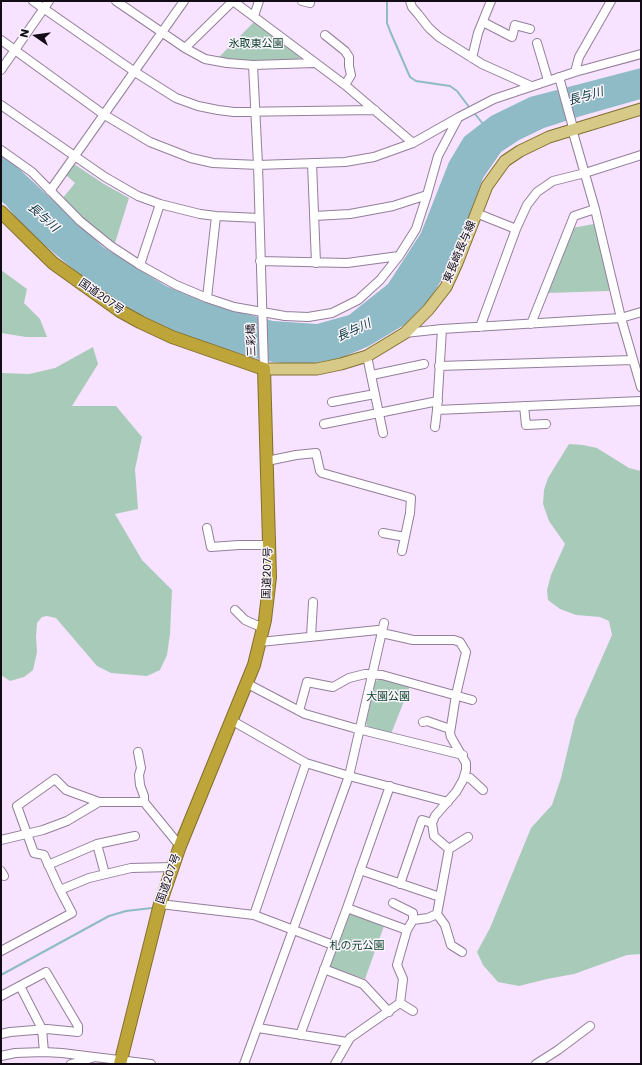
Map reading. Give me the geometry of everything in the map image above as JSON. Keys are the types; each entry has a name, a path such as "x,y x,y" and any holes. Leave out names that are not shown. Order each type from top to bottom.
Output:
{"highway":[{"name":"国道207号","path":"1,212 53,263 120,311 140,322 172,336 264,366 270,577 263,628 254,665 172,867 160,904 120,1062"}],"main road":[{"name":"東長崎長与線","path":"264,366 317,369 346,363 367,356 405,332 428,310 446,287 487,186 505,161 520,151 572,127 641,108"}],"street":[{"path":"33,1 135,72 176,98 198,106 218,110 255,112 375,110"},
{"path":"1,70 49,1"},
{"path":"116,1 185,48 205,59 227,63 253,65 314,63"},
{"path":"50,191 184,1"},
{"path":"185,48 233,1 345,85 413,143"},
{"path":"254,16 258,1"},
{"path":"302,1 310,3"},
{"path":"410,1 412,7 429,28 439,36 472,58 531,86"},
{"path":"472,58 491,1"},
{"path":"575,72 579,57 611,1"},
{"path":"483,22 512,37 515,25 530,29"},
{"path":"325,35 349,57 351,75 345,85"},
{"path":"1,40 103,114 150,142 191,158 213,163 258,165 345,162 374,157 413,143 494,99 548,80 560,80 575,72 641,54"},
{"path":"537,43 548,80"},
{"name":"三彩橋","path":"253,65 258,165 264,366"},
{"path":"560,80 595,209 621,318 641,387"},
{"path":"1,105 105,178 138,196 160,204 200,214 259,218"},
{"path":"1,150 32,172 80,221 111,246 140,265 176,285 207,298 262,314 308,317 332,313 358,300 380,280 399,256 416,228 438,156 459,117"},
{"path":"480,327 516,229 528,205 537,192 554,181 585,173 641,155"},
{"path":"312,163 316,263"},
{"path":"314,216 350,214 393,206 427,195"},
{"path":"140,265 160,204"},
{"path":"531,324 574,216 595,209"},
{"path":"476,213 516,229"},
{"path":"207,298 216,216"},
{"path":"260,262 348,263 399,256"},
{"path":"405,332 621,318 641,312"},
{"path":"435,427 438,405 442,329"},
{"path":"367,356 383,433"},
{"path":"439,366 633,360"},
{"path":"372,375 424,364"},
{"path":"332,402 376,394"},
{"path":"324,424 379,413 438,405 524,406 641,401"},
{"path":"524,406 526,425 546,424"},
{"path":"266,461 316,453 320,471 322,473 411,498 410,513 402,551"},
{"path":"207,528 211,547 270,545"},
{"path":"382,533 405,537"},
{"path":"311,637 313,602"},
{"path":"235,610 245,620 263,628"},
{"path":"244,1064 349,776 361,730 384,623"},
{"path":"260,642 378,630 382,633 413,640 454,640 460,642 466,652 466,657 456,695 450,729 451,737 466,763 464,777 456,792 435,816 432,823 432,832 434,836 448,849"},
{"path":"299,712 307,682 333,686 355,676 382,675 472,700"},
{"path":"246,683 299,712 361,730 462,755"},
{"path":"231,720 306,763 448,802"},
{"path":"423,722 427,721 450,729"},
{"path":"138,752 141,768 139,775 140,785 144,796 144,802 180,846"},
{"path":"254,915 306,763"},
{"path":"464,777 470,778 483,790"},
{"path":"1,951 72,913 44,855 34,852 26,834 17,806 54,779 66,790 99,802 144,802"},
{"path":"300,1035 390,786"},
{"path":"1,840 43,830 67,821 99,802"},
{"path":"400,884 422,820 432,823"},
{"path":"48,865 97,844 135,836"},
{"path":"462,952 451,945 445,925 437,914 448,849 468,837"},
{"path":"97,844 105,874"},
{"path":"60,890 89,878 131,868 172,867"},
{"path":"360,870 440,897"},
{"path":"335,1064 347,1042 353,1035 390,1012 400,1003 403,979 397,965 407,930 413,920 413,913 393,903"},
{"path":"160,904 254,915 333,945"},
{"path":"347,908 407,930"},
{"path":"413,920 428,918 437,914"},
{"path":"324,969 363,984 390,1012"},
{"path":"1,996 46,972 78,1026 78,1032 42,1029 1,1034"},
{"path":"20,986 42,1029 44,1052"},
{"path":"400,1003 413,1011"},
{"path":"536,1064 558,1050 590,1026"},
{"path":"258,1028 347,1042"},
{"path":"1,1056 15,1053 44,1052 94,1057 120,1062 151,1064"},
{"path":"71,1064 94,1057"}],"green space":[{"name":"氷取東公園","path":"255,21 300,55 299,60 255,61 218,58"},
{"path":"74,164 104,184 129,198 115,243 86,221 62,199 75,183 66,175"},
{"path":"594,224 610,289 609,291 546,292 572,228"},
{"path":"1,270 27,289 24,303 40,319 47,337 26,337 1,333"},
{"path":"93,347 98,364 72,406 116,406 142,437 135,469 138,509 115,514 142,560 172,590 170,634 167,655 160,670 147,676 111,673 97,666 56,618 47,616 42,617 37,623 37,652 33,670 24,677 10,681 1,675 1,373 29,374 55,368"},
{"path":"569,444 597,448 629,468 641,471 641,954 627,955 574,974 519,986 498,982 483,965 477,952 490,928 531,828 552,805 561,778 575,719 612,635 609,621 600,617 576,615 560,609 548,600 547,590 551,575 565,544 549,521 543,504 544,490 548,478"},
{"name":"大園公園","path":"380,678 410,686 391,734 368,727 366,724 375,682"},
{"name":"札の元公園","path":"349,913 384,926 365,979 330,967"}],"water":[{"name":"長与川","path":"641,68 641,99 544,128 519,140 501,152 483,178 451,264 430,299 404,325 369,346 341,358 303,365 273,362 251,357 183,335 133,311 91,284 24,228 6,205 1,201 1,154 15,165 103,247 166,286 202,301 273,321 317,324 349,315 388,284 421,233 449,162 464,137 491,116 530,97"}],"waterway":[{"path":"387,1 387,23 410,77 416,81 450,86 457,91 469,107"},
{"path":"475,114 483,124"},
{"path":"1,975 109,916 126,911 152,908"}]}
